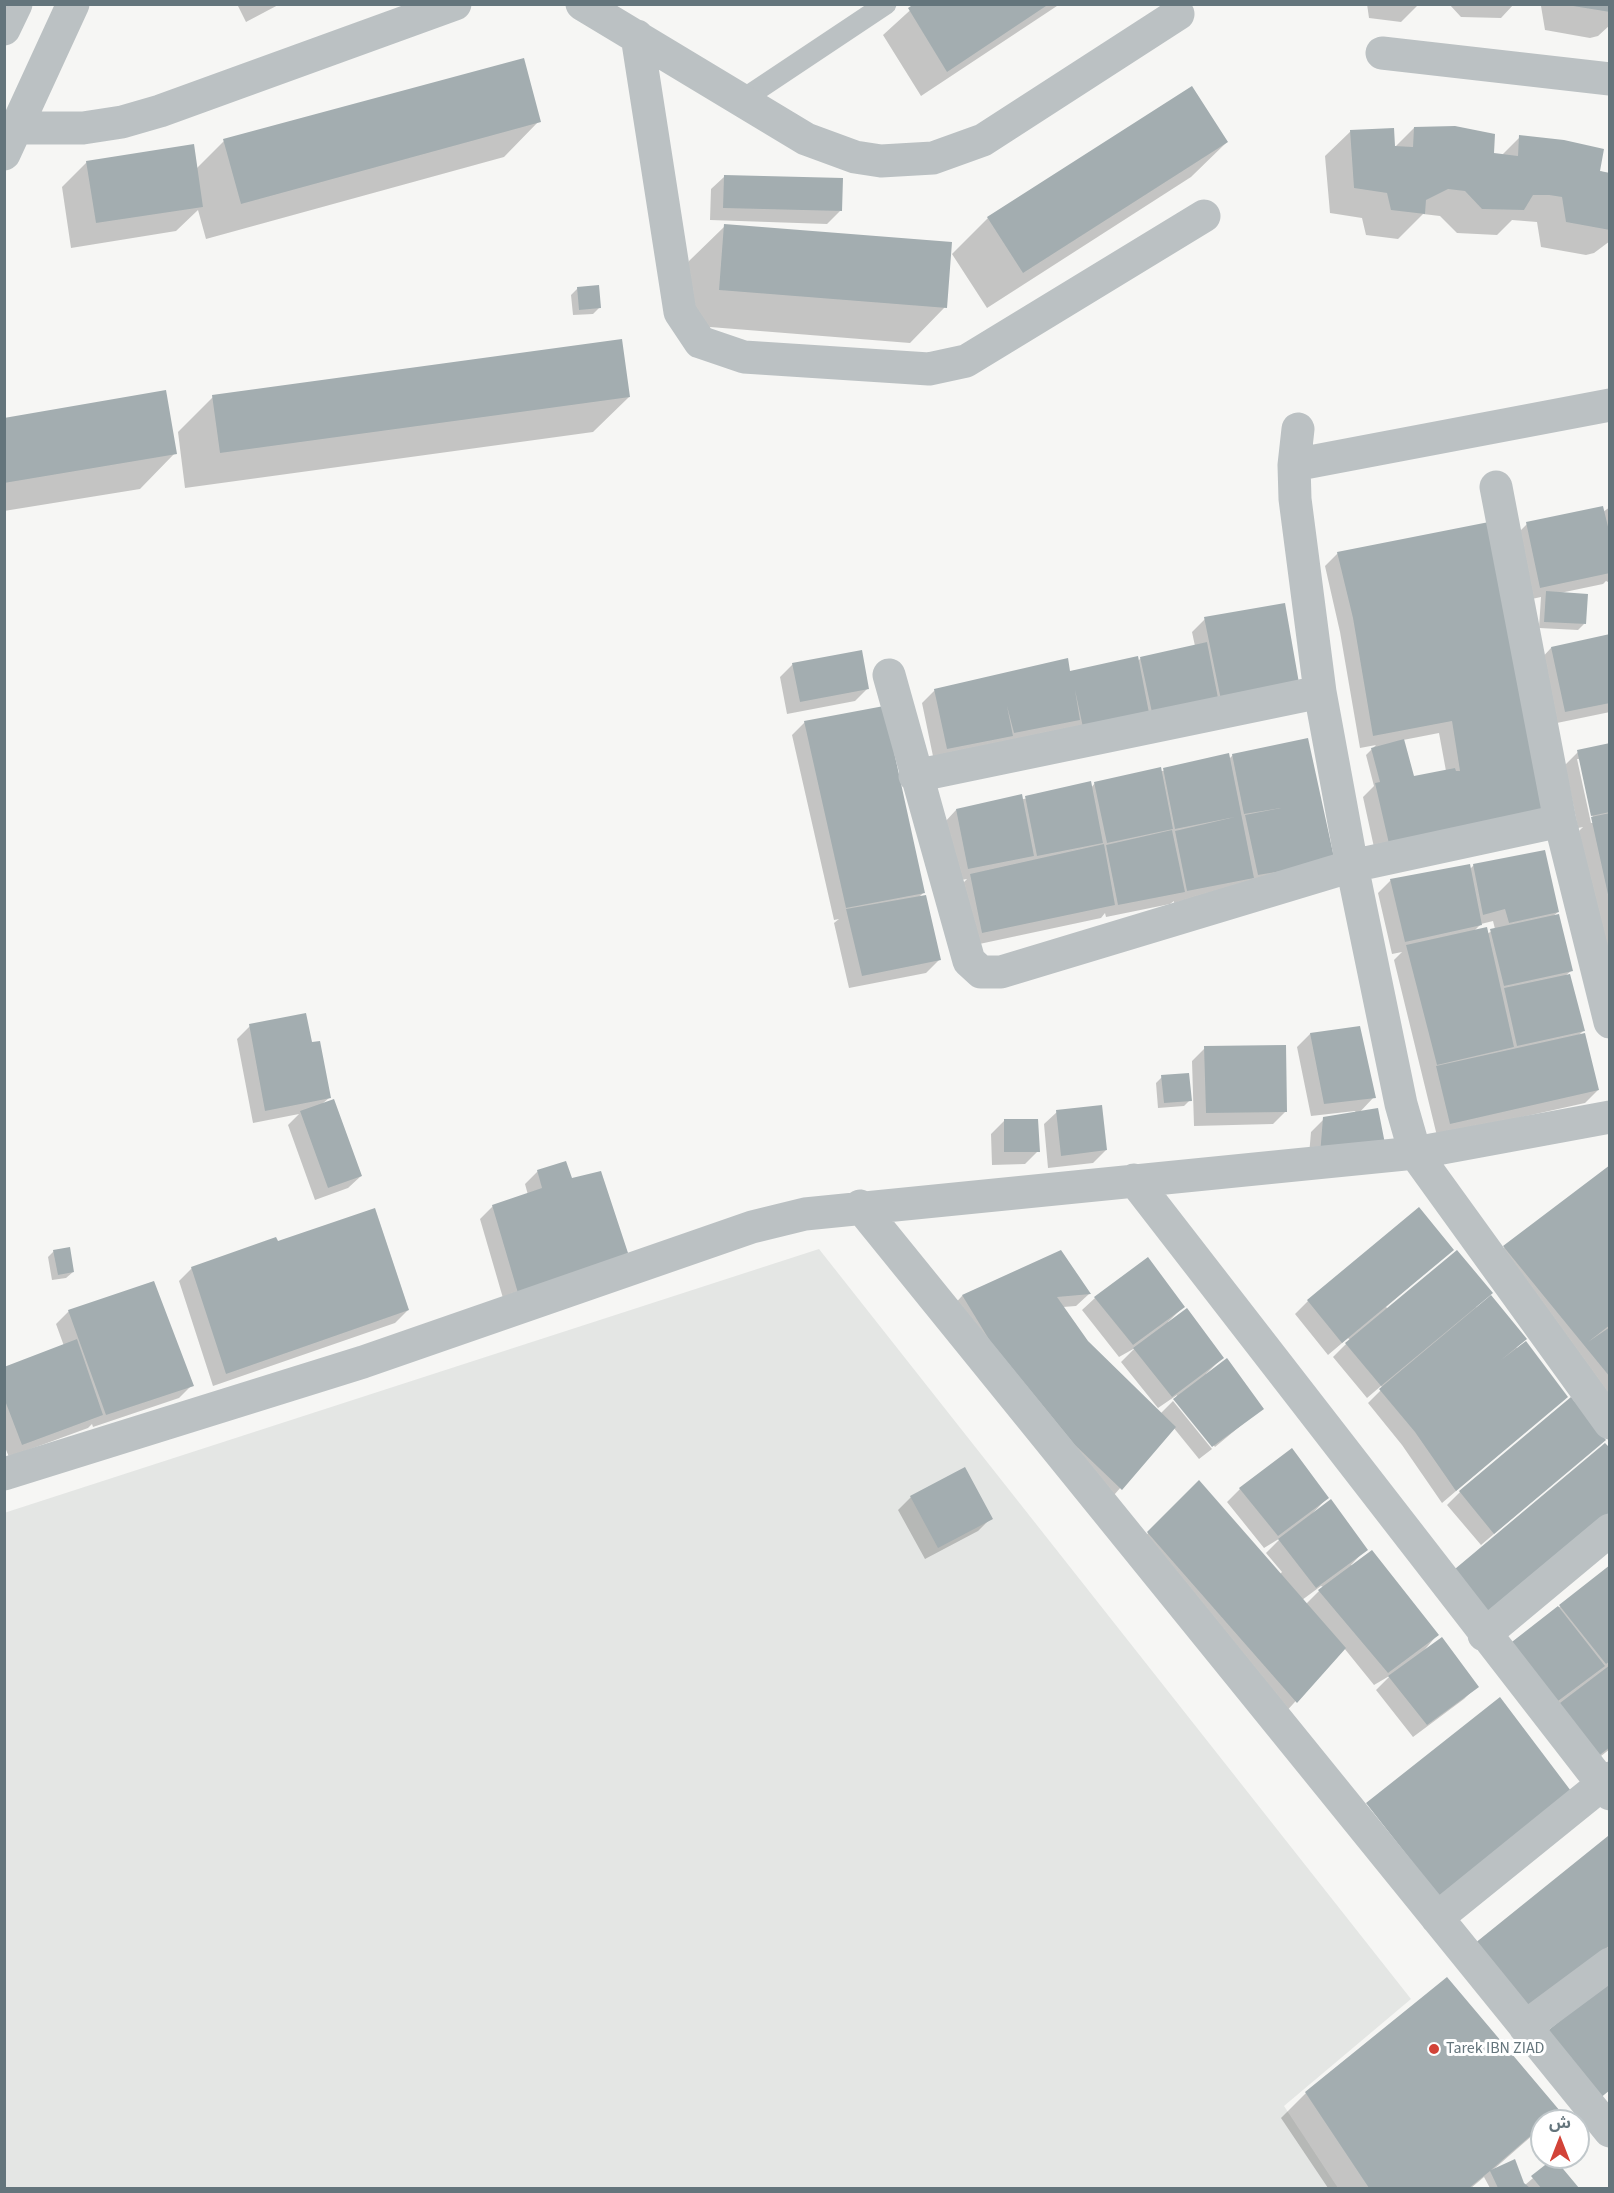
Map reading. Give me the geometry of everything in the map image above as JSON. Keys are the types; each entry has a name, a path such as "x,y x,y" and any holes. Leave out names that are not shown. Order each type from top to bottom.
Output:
{"street":[{"path":"4,29 16,4"},
{"path":"12,141 73,4"},
{"path":"12,141 122,122 160,111 454,4"},
{"path":"582,4 806,139 855,157 880,161 933,158 983,140 1178,14"},
{"path":"637,36 680,312 700,342 744,357 929,369 966,361 1204,216"},
{"path":"1382,53 1610,79"},
{"path":"1293,465 1610,405"},
{"path":"1298,429 1293,465 1295,499 1320,692 1352,866 1401,1104 1415,1153 1610,1423"},
{"path":"1496,487 1560,821 1610,1022"},
{"path":"889,675 915,776 969,961 981,972 1000,972 1352,866 1560,821"},
{"path":"915,776 1320,692"},
{"path":"4,1474 363,1362 752,1227 805,1214 860,1206 1415,1153 1610,1117"},
{"path":"1134,1180 1484,1635 1607,1785 1437,1918"},
{"path":"860,1206 1525,2027 1606,2118"},
{"path":"1484,1635 1610,1530"},
{"path":"1525,2027 1610,1964"}],"lane":[{"path":"742,100 886,4"}],"shaded area":[{"path":"819,1249 1411,1999 1284,2106 1338,2188 5,2188 4,1513"}],"building":[{"path":"914,4 1049,4 947,72 908,8"},
{"path":"1573,4 1610,4 1610,12 1573,6"},
{"path":"524,58 541,122 241,204 223,139"},
{"path":"1192,86 1228,142 1023,273 987,217"},
{"path":"1455,126 1495,134 1494,153 1518,156 1519,135 1564,140 1604,149 1600,171 1610,173 1610,230 1566,222 1562,197 1533,195 1524,210 1482,209 1465,191 1448,189 1426,200 1425,214 1391,210 1387,193 1354,188 1350,130 1394,128 1395,146 1413,147 1414,127"},
{"path":"194,144 203,207 96,223 86,161"},
{"path":"724,175 843,178 842,211 723,208"},
{"path":"724,224 952,242 947,308 719,290"},
{"path":"599,285 601,308 579,310 577,287"},
{"path":"622,339 630,397 220,453 212,395"},
{"path":"166,390 177,454 4,483 4,418"},
{"path":"1603,506 1610,535 1610,573 1540,588 1526,522"},
{"path":"1494,521 1548,817 1390,848 1375,783 1380,782 1371,748 1404,739 1414,776 1455,768 1456,771 1460,771 1452,721 1373,736 1353,618 1337,552"},
{"path":"1546,591 1588,594 1586,624 1544,622"},
{"path":"1285,603 1299,683 1221,700 1204,617"},
{"path":"1610,634 1610,703 1565,712 1551,647"},
{"path":"1207,642 1219,703 1153,717 1140,657"},
{"path":"862,650 869,689 800,702 792,663"},
{"path":"1138,656 1150,718 1084,732 1075,690 1080,720 1014,733 1007,706 1013,736 947,749 934,689 1068,658 1070,671"},
{"path":"884,706 925,893 846,908 804,721"},
{"path":"1308,738 1335,862 1258,875 1245,815 1281,808 1244,814 1232,754"},
{"path":"1610,743 1610,812 1591,816 1577,750"},
{"path":"1229,753 1254,878 1187,891 1175,831 1235,817 1175,829 1163,768"},
{"path":"1161,767 1173,829 1107,843 1094,782"},
{"path":"1091,781 1103,843 1037,856 1025,796"},
{"path":"1022,794 1034,856 968,869 956,809"},
{"path":"1610,813 1610,899 1609,899 1591,817"},
{"path":"1172,830 1185,892 1118,905 1106,845"},
{"path":"1104,844 1115,905 982,933 970,874"},
{"path":"1545,850 1559,912 1509,923 1505,909 1483,915 1473,864"},
{"path":"1470,864 1482,925 1405,942 1390,879"},
{"path":"926,895 941,960 862,976 846,909"},
{"path":"1559,914 1573,971 1504,986 1490,929"},
{"path":"1487,927 1514,1047 1437,1065 1406,945"},
{"path":"1570,974 1585,1031 1517,1046 1504,988"},
{"path":"306,1013 312,1042 320,1041 331,1098 265,1111 249,1024"},
{"path":"1360,1026 1376,1098 1324,1104 1310,1033"},
{"path":"1585,1033 1599,1090 1450,1124 1436,1066"},
{"path":"1286,1045 1287,1112 1206,1113 1204,1046"},
{"path":"1189,1073 1192,1101 1164,1103 1161,1075"},
{"path":"334,1099 362,1176 328,1188 300,1111"},
{"path":"1102,1105 1107,1150 1061,1156 1056,1110"},
{"path":"1378,1108 1387,1154 1320,1155 1323,1117"},
{"path":"1004,1119 1038,1119 1040,1152 1004,1152"},
{"path":"566,1161 572,1178 601,1171 630,1259 518,1293 492,1205 542,1188 537,1170"},
{"path":"1610,1165 1610,1325 1588,1342 1610,1327 1610,1377 1503,1246"},
{"path":"1419,1207 1454,1250 1342,1343 1307,1300"},
{"path":"375,1208 409,1310 226,1374 191,1267 276,1237 278,1241"},
{"path":"70,1247 74,1272 58,1275 53,1250"},
{"path":"1061,1250 1091,1294 1057,1297 1088,1341 1176,1427 1122,1490 1075,1445 990,1341 962,1295"},
{"path":"1457,1250 1493,1293 1381,1386 1345,1343"},
{"path":"1148,1257 1185,1307 1133,1345 1094,1297"},
{"path":"154,1281 194,1386 106,1415 68,1310"},
{"path":"1491,1295 1527,1339 1501,1360 1526,1341 1568,1397 1456,1491 1415,1432 1379,1389"},
{"path":"1187,1308 1224,1358 1172,1397 1133,1348"},
{"path":"77,1339 103,1415 22,1445 4,1398 4,1367"},
{"path":"1227,1358 1264,1409 1212,1447 1173,1399"},
{"path":"1571,1397 1606,1440 1494,1534 1459,1491"},
{"path":"1605,1443 1610,1448 1610,1512 1487,1617 1449,1574"},
{"path":"1292,1448 1329,1498 1278,1536 1239,1488"},
{"path":"965,1467 993,1519 938,1548 910,1496"},
{"path":"1199,1480 1346,1648 1297,1703 1147,1532"},
{"path":"1331,1499 1368,1550 1316,1588 1278,1539"},
{"path":"1372,1550 1439,1635 1388,1673 1318,1590"},
{"path":"1610,1565 1610,1661 1606,1664 1559,1605"},
{"path":"1558,1606 1605,1666 1554,1704 1508,1645"},
{"path":"1442,1637 1479,1687 1427,1725 1388,1676"},
{"path":"1610,1665 1610,1747 1596,1758 1556,1706"},
{"path":"1500,1697 1574,1795 1442,1900 1366,1803"},
{"path":"1608,1836 1610,1945 1524,2014 1469,1948"},
{"name":"Tarek IBN ZIAD","path":"1447,1977 1558,2109 1530,2109 1530,2136 1491,2170 1515,2159 1524,2183 1530,2188 1498,2188 1490,2171 1469,2188 1369,2188 1305,2092"},
{"path":"1610,1980 1610,2090 1594,2103 1540,2037"},
{"path":"1540,2169 1563,2169 1579,2188 1541,2188 1531,2176"}],"place":[{"name":"Tarek IBN ZIAD","path":"1434,2049"}]}
